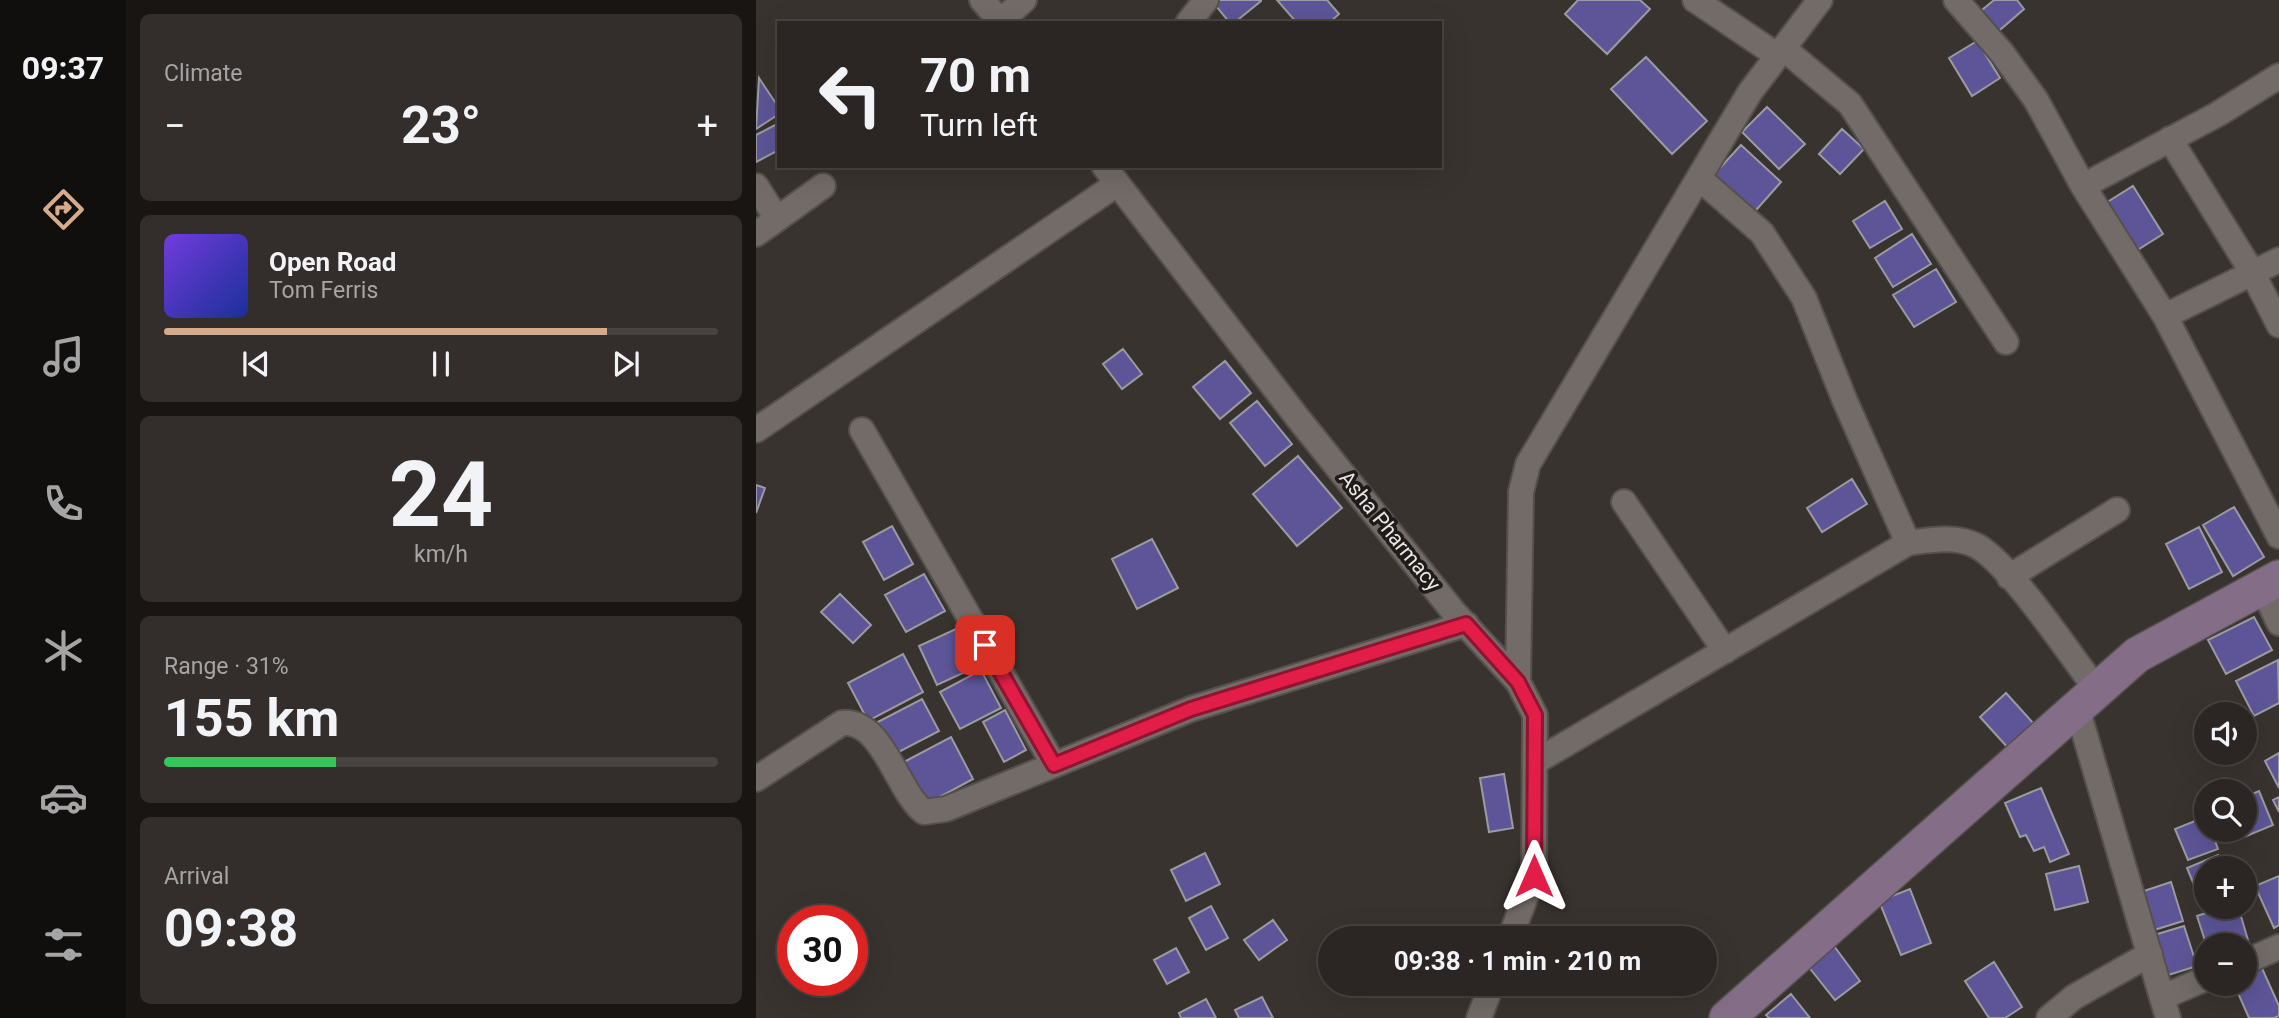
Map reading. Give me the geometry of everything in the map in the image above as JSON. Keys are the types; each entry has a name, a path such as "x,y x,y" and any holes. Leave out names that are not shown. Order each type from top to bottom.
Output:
{"main road":[{"path":"1727,1018 2137,655 2270,582"}],"street":[{"path":"982,0 1001,21"},
{"path":"1003,21 1024,0"},
{"path":"1190,21 1206,0"},
{"path":"1695,0 1780,52 1850,104 2006,342"},
{"path":"1518,682 1521,492 1528,464 1750,92 1820,0"},
{"path":"1956,0 2022,78 2083,186 2165,316 2279,536"},
{"path":"2083,186 2218,114 2279,76"},
{"path":"2170,139 2252,272 2279,325"},
{"path":"756,430 1111,175"},
{"name":"Asha Pharmacy","path":"1111,175 1297,417 1466,624 1518,682 1535,715 1534,876 1515,926"},
{"path":"1699,178 1762,233 1804,298 1845,401 1908,543"},
{"path":"756,186 777,219"},
{"path":"756,234 823,187"},
{"path":"2165,316 2279,260"},
{"path":"862,430 1054,765"},
{"path":"1624,502 1725,651"},
{"path":"2010,577 2117,510"},
{"path":"1535,762 1908,543 1943,538 1976,546 2010,577 2087,699 2150,954 2166,1007 2194,987"},
{"path":"2270,582 2279,624"},
{"path":"756,779 842,723 855,721 867,729 897,771 911,802 924,812 946,809 1191,709 1466,624"},
{"path":"2257,957 2279,947"},
{"path":"2049,1018 2074,997 2150,954"},
{"path":"1479,1018 1487,996"}],"building":[{"path":"1211,0 1261,0 1236,21 1228,21"},
{"path":"1277,0 1327,0 1339,14 1331,21 1295,21"},
{"path":"1578,0 1640,0 1650,9 1607,54 1565,14"},
{"path":"1994,0 2017,0 2024,9 1993,36 1976,15"},
{"path":"1977,41 2000,78 1972,96 1949,58"},
{"path":"1646,57 1707,121 1672,154 1611,89"},
{"path":"759,78 777,105 777,115 756,129"},
{"path":"1767,107 1805,144 1779,169 1742,132"},
{"path":"777,124 777,151 756,162 756,135"},
{"path":"1842,129 1864,149 1840,174 1819,154"},
{"path":"1741,145 1781,182 1749,218 1708,181"},
{"path":"2133,186 2163,234 2131,254 2101,206"},
{"path":"1885,201 1902,229 1870,248 1853,221"},
{"path":"1912,234 1931,264 1893,287 1875,258"},
{"path":"1936,269 1956,302 1914,327 1893,295"},
{"path":"1123,349 1142,374 1122,389 1103,364"},
{"path":"1225,361 1251,393 1220,419 1193,387"},
{"path":"1257,401 1292,444 1265,466 1230,423"},
{"path":"1298,456 1342,508 1297,546 1253,494"},
{"path":"1852,479 1867,504 1822,532 1807,508"},
{"path":"756,485 765,488 756,513"},
{"path":"2234,507 2264,557 2233,576 2203,525"},
{"path":"892,526 913,564 884,580 863,542"},
{"path":"2199,527 2222,572 2189,589 2166,544"},
{"path":"1152,539 1178,588 1137,609 1112,559"},
{"path":"924,574 945,611 906,632 885,595"},
{"path":"840,594 871,625 853,643 821,612"},
{"path":"2254,617 2272,650 2226,674 2208,640"},
{"path":"958,628 976,667 937,685 919,646"},
{"path":"903,654 923,692 868,721 848,683"},
{"path":"2278,660 2279,703 2257,714 2257,702 2247,702 2236,681"},
{"path":"981,670 1001,708 960,729 940,692"},
{"path":"2006,693 2035,725 2009,749 1980,717"},
{"path":"922,699 939,731 891,756 874,724"},
{"path":"1005,710 1026,750 1004,762 983,722"},
{"path":"951,737 973,779 925,805 902,763"},
{"path":"2279,753 2279,788 2265,761"},
{"path":"1504,774 1513,828 1489,832 1480,778"},
{"path":"2041,788 2069,854 2050,862 2044,847 2034,851 2026,835 2020,837 2005,803"},
{"path":"2259,791 2273,825 2257,832"},
{"path":"2279,797 2279,812 2273,800"},
{"path":"2194,821 2194,842 2215,842 2218,849 2188,860 2175,829"},
{"path":"1205,853 1220,884 1186,901 1171,870"},
{"path":"2194,865 2194,885 2187,868"},
{"path":"2079,866 2088,902 2055,910 2046,874"},
{"path":"2279,876 2279,925 2274,928 2257,890 2257,885"},
{"path":"2171,882 2183,921 2151,931 2138,893"},
{"path":"1910,889 1931,943 1901,955 1879,901"},
{"path":"1211,906 1228,938 1206,950 1189,918"},
{"path":"2198,919 2242,919 2246,933 2202,933"},
{"path":"1273,920 1287,940 1259,960 1244,940"},
{"path":"2184,926 2194,957 2194,967 2165,976 2151,936"},
{"path":"1834,946 1860,981 1835,1000 1808,966"},
{"path":"1176,948 1189,972 1167,984 1154,960"},
{"path":"1994,962 2022,1007 2005,1018 1989,1018 1965,981"},
{"path":"2261,966 2279,1006 2279,1016 2274,1018 2249,1018 2239,996 2257,996 2257,968"},
{"path":"1791,994 1810,1018 1769,1018 1766,1015"},
{"path":"1262,997 1273,1018 1239,1018 1235,1010"},
{"path":"1206,999 1216,1018 1181,1018 1179,1013"}],"route":[{"path":"985,645 1054,765 1191,709 1466,624 1518,682 1535,715 1534,876"}]}
